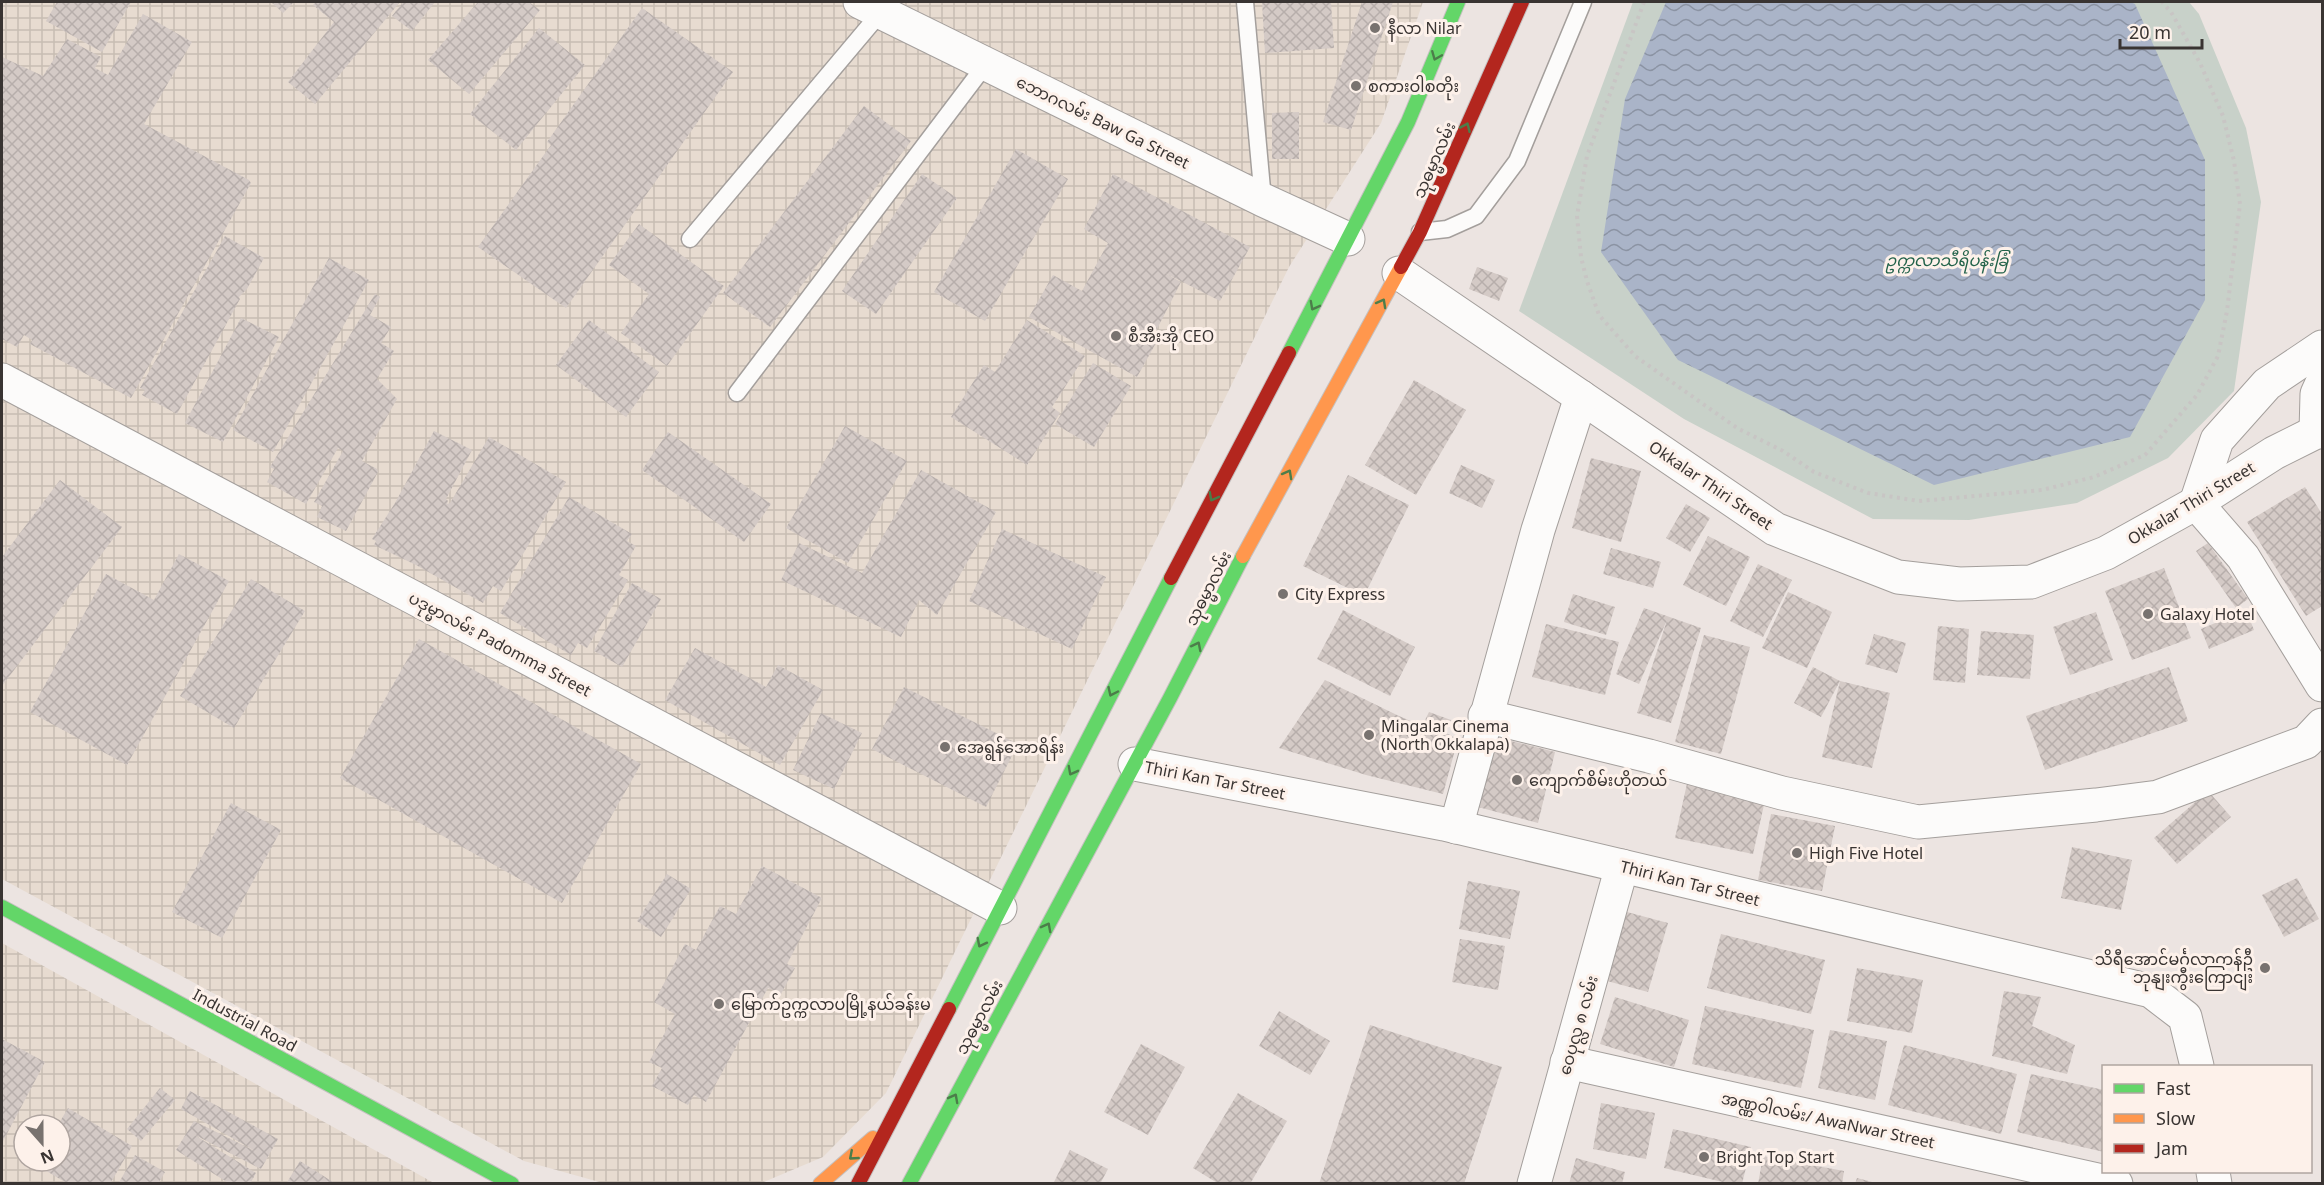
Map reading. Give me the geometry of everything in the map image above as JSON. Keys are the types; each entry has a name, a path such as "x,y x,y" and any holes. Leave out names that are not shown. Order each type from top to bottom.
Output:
{"main road":[{"name":"သုဓမ္မာလမ်း","path":"858,1184 1100,719 1125,665 1340,257 1408,122 1458,2"},
{"name":"သုဓမ္မာလမ်း","path":"909,1184 1139,757 1249,544 1399,273 1420,232 1522,2"},
{"name":"Industrial Road","path":"2,907 474,1162"},
{"path":"820,1184 886,1127"},
{"path":"921,1184 926,1150"},
{"path":"474,1162 518,1182"},
{"path":"474,1162 500,1184"}],"street":[{"name":"ဘောဂလမ်း Baw Ga Street","path":"870,7 1263,200 1348,239"},
{"name":"Okkalar Thiri Street","path":"1399,273 1775,529 1898,577 1959,584 2031,582 2106,554 2196,502 2274,453 2319,432 2317,394 2322,383"},
{"path":"2322,347 2267,384 2217,440 2196,502 2243,557 2322,685"},
{"name":"ပဒုမ္မာလမ်း Padomma Street","path":"2,380 1000,908"},
{"path":"1456,826 1538,530 1581,396"},
{"path":"1485,716 1649,756 1782,793 1918,822 2096,805 2158,796 2306,742 2322,726"},
{"name":"Thiri Kan Tar Street","path":"1139,757 1456,826 2151,991 2185,1017 2197,1065"},
{"name":"ဝေပုလ္လ ၈ လမ်း","path":"1534,1184 1622,866"},
{"name":"အဏ္ဏဝါလမ်း/ AwaNwar Street","path":"1567,1062 2095,1181"}],"lane":[{"path":"1245,2 1263,200"},
{"path":"1420,232 1447,229 1476,216 1517,161 1583,2"},
{"path":"690,239 870,7"},
{"path":"737,393 986,64"}],"path":[{"path":"1644,2 1587,156 1577,216 1581,257 1599,315 1635,356 1737,428 1783,451 1814,472 1868,493 1919,501 2042,490 2094,477 2145,455 2197,395 2218,356 2230,289 2240,204 2234,161 2223,116 2200,63 2171,12 2162,2"}],"shaded area":[{"path":"2,2 1423,2 1381,123 1289,267 886,1093 823,1157 759,1184 603,1183 524,1161 2,879"},
{"path":"2,943 434,1183 2,1183"}],"green space":[{"name":"ဥက္ကလာသီရိပန်းခြံ","path":"1633,2 2189,2 2199,14 2246,128 2261,202 2234,391 2168,458 2077,503 1969,520 1873,519 1684,419 1519,311"}],"water":[{"name":"ဥက္ကလာသီရိပန်းခြံ","path":"1666,2 2130,2 2135,4 2205,160 2205,300 2130,437 1934,485 1678,360 1601,252 1625,99"}],"building":[{"path":"57,2 131,2 102,52 46,21"},
{"path":"271,2 294,2 283,13"},
{"path":"316,2 351,2 347,8 352,2 400,2 315,104 288,82 334,22 313,5"},
{"path":"403,2 435,2 412,31 392,16"},
{"path":"478,2 529,2 540,10 469,94 428,60"},
{"path":"1262,2 1331,2 1334,48 1265,53"},
{"path":"1362,2 1393,2 1351,130 1323,122"},
{"path":"642,8 733,72 566,308 478,247 551,145 547,142"},
{"path":"143,14 192,42 144,124 251,183 131,398 30,344 32,340 24,335 17,347 2,339 2,57 43,76 67,39 101,57 95,68 108,75"},
{"path":"539,28 585,65 516,150 470,114"},
{"path":"864,106 911,141 770,327 723,293"},
{"path":"1299,112 1299,159 1272,159 1272,113"},
{"path":"1016,149 1068,179 985,321 934,292"},
{"path":"922,174 957,198 876,314 842,291"},
{"path":"1113,174 1250,247 1220,301 1163,272 1181,282 1156,331 1161,334 1137,377 1029,317 1053,275 1082,291 1108,243 1084,229"},
{"path":"639,224 724,286 667,366 621,333 649,294 609,265"},
{"path":"225,236 264,258 247,289 239,297 240,299 177,414 142,395 145,390 140,388"},
{"path":"329,258 369,280 273,452 233,430"},
{"path":"1477,267 1508,278 1499,301 1469,289"},
{"path":"375,294 380,297 370,315 391,327 381,343 394,351 377,379 397,399 362,461 377,469 378,472 346,531 317,517 322,506 314,502 343,451 338,448 306,504 267,482 274,469 270,467"},
{"path":"241,318 279,337 223,442 185,423"},
{"path":"589,320 659,372 626,417 556,365"},
{"path":"1027,320 1085,356 1052,407 1060,413 1027,465 951,417 984,365 995,372"},
{"path":"1093,363 1131,386 1094,447 1055,424"},
{"path":"1414,380 1466,410 1416,495 1365,465"},
{"path":"845,426 907,461 848,563 786,528"},
{"path":"434,431 472,450 446,499 447,504 450,503 489,437 566,482 501,591 493,586 483,603 416,565 374,545 376,541 372,539 395,503"},
{"path":"668,432 771,504 744,542 642,470"},
{"path":"1591,458 1641,471 1621,542 1572,528"},
{"path":"1461,465 1495,480 1482,508 1449,493"},
{"path":"921,470 996,512 937,615 919,600 901,637 781,580 799,543 862,573"},
{"path":"1348,475 1409,505 1364,596 1303,566"},
{"path":"60,480 122,527 2,686 2,557"},
{"path":"2305,487 2322,514 2322,606 2306,616 2247,522"},
{"path":"569,497 632,534 627,541 636,546 619,575 628,580 587,648 578,643 571,655 500,613"},
{"path":"1686,504 1710,518 1690,552 1666,538"},
{"path":"1002,529 1106,577 1072,649 969,601"},
{"path":"1708,536 1750,557 1726,606 1683,585"},
{"path":"2208,543 2248,599 2236,608 2196,551"},
{"path":"1611,548 1661,562 1653,588 1603,574"},
{"path":"179,554 229,581 127,765 30,712 106,574 154,600"},
{"path":"1758,564 1792,580 1763,637 1730,621"},
{"name":"Galaxy Hotel","path":"2164,568 2191,638 2132,660 2105,591"},
{"path":"251,579 305,611 234,728 180,696"},
{"path":"632,583 661,599 622,667 594,651"},
{"path":"1788,592 1832,612 1807,668 1762,648"},
{"path":"1573,594 1615,607 1606,635 1564,622"},
{"path":"1644,608 1701,628 1671,723 1637,713 1667,620 1639,684 1616,674"},
{"path":"1343,610 1415,647 1390,696 1317,659"},
{"path":"2246,610 2254,630 2209,649 2201,629"},
{"path":"2096,612 2113,660 2070,675 2053,627"},
{"path":"1546,624 1619,642 1605,695 1532,677"},
{"path":"1938,626 1969,629 1965,683 1933,680"},
{"path":"1981,631 2034,635 2030,679 1977,675"},
{"path":"1874,634 1906,643 1897,673 1865,664"},
{"path":"1704,635 1750,647 1721,754 1675,742"},
{"path":"419,639 641,764 562,903 340,778"},
{"path":"695,648 766,687 778,665 823,690 780,765 665,700"},
{"path":"1813,667 1840,681 1821,717 1794,703"},
{"path":"2169,667 2188,721 2045,770 2026,716"},
{"name":"Mingalar Cinema (North Okkalapa)","path":"1325,680 1422,726 1429,712 1451,720 1444,732 1458,739 1443,794 1366,775 1279,748"},
{"path":"1840,681 1890,693 1872,768 1822,757"},
{"name":"အေရွန်အောရိန်း","path":"904,687 1018,744 986,807 872,749"},
{"path":"821,713 862,733 834,789 793,770"},
{"name":"ကျောက်စိမ်းဟိုတယ်","path":"1496,737 1555,752 1538,823 1478,807"},
{"path":"1688,779 1766,796 1753,854 1675,838"},
{"path":"2208,791 2231,817 2177,864 2154,838"},
{"path":"231,803 281,830 222,938 172,912"},
{"name":"High Five Hotel","path":"1771,814 1835,826 1822,891 1758,880"},
{"path":"2072,847 2132,860 2121,910 2061,898"},
{"path":"762,866 822,898 787,964 795,968 781,994 768,988 706,1102 694,1095 688,1105 652,1086 662,1068 649,1062 675,1014 654,1002 685,944 696,950 720,906 736,914"},
{"path":"667,874 691,889 661,937 637,921"},
{"path":"2297,878 2319,919 2284,937 2262,895"},
{"path":"1468,881 1520,891 1510,939 1459,929"},
{"path":"1627,912 1668,923 1648,992 1607,981"},
{"path":"1721,934 1825,960 1811,1014 1707,988"},
{"path":"1460,939 1505,946 1498,990 1452,982"},
{"path":"1857,968 1923,980 1912,1033 1847,1021"},
{"path":"2004,991 2041,997 2032,1026 2075,1045 2067,1074 1992,1056"},
{"path":"1615,997 1689,1020 1674,1067 1600,1044"},
{"path":"1705,1006 1814,1030 1801,1088 1692,1064"},
{"path":"1279,1011 1330,1041 1310,1075 1259,1046"},
{"path":"1370,1025 1502,1067 1464,1184 1319,1184"},
{"path":"1830,1030 1887,1041 1875,1100 1818,1088"},
{"path":"2,1039 45,1062 18,1113 12,1113 12,1124 2,1143"},
{"path":"1141,1044 1185,1067 1148,1135 1104,1112"},
{"path":"1904,1045 2017,1074 2001,1134 1888,1105"},
{"path":"2031,1074 2102,1090 2102,1152 2017,1132"},
{"path":"160,1088 175,1100 141,1141 127,1129"},
{"path":"190,1091 278,1139 261,1169 193,1134 256,1173 250,1184 230,1184 176,1150 194,1121 257,1152 181,1109"},
{"path":"1238,1093 1287,1121 1250,1184 1219,1184 1193,1168"},
{"path":"1601,1103 1655,1113 1646,1159 1593,1149"},
{"path":"68,1108 132,1146 110,1184 68,1184 50,1173 72,1173 72,1113 65,1113"},
{"path":"1673,1129 1751,1147 1742,1184 1731,1184 1664,1168"},
{"path":"1070,1150 1108,1169 1100,1184 1053,1184"},
{"path":"135,1155 165,1172 158,1184 118,1184"},
{"path":"1763,1156 1844,1171 1842,1184 1758,1184"},
{"path":"1576,1158 1625,1172 1622,1184 1569,1184"},
{"path":"300,1161 336,1184 286,1184"},
{"path":"1857,1178 1876,1183 1876,1184 1855,1184"}],"traffic: fast":[{"path":"1289,353 1408,122 1458,2"},
{"path":"909,1184 1170,698 1243,556"},
{"path":"949,1009 1171,578"},
{"path":"2,907 512,1184"}],"traffic: slow":[{"path":"1243,556 1401,267"},
{"path":"820,1184 873,1138"}],"traffic: jam":[{"path":"1401,267 1420,232 1522,2"},
{"path":"1171,578 1289,353"},
{"path":"858,1184 949,1009"}],"place":[{"name":"နီလာ Nilar","path":"1375,28"},
{"name":"စကားဝါစတိုး","path":"1356,86"},
{"name":"စီအီးအို CEO","path":"1116,336"},
{"name":"City Express","path":"1283,594"},
{"name":"Galaxy Hotel","path":"2148,614"},
{"name":"Mingalar Cinema (North Okkalapa)","path":"1369,735"},
{"name":"အေရွန်အောရိန်း","path":"945,747"},
{"name":"ကျောက်စိမ်းဟိုတယ်","path":"1517,780"},
{"name":"High Five Hotel","path":"1797,853"},
{"name":"သိရီအောင်မင်္ဂလာကန်ဦ ဘုနျးကွီးကြောငျး","path":"2265,968"},
{"name":"မြောက်ဥက္ကလာပမြို့နယ်ခန်းမ","path":"719,1004"},
{"name":"Bright Top Start","path":"1704,1157"}]}
